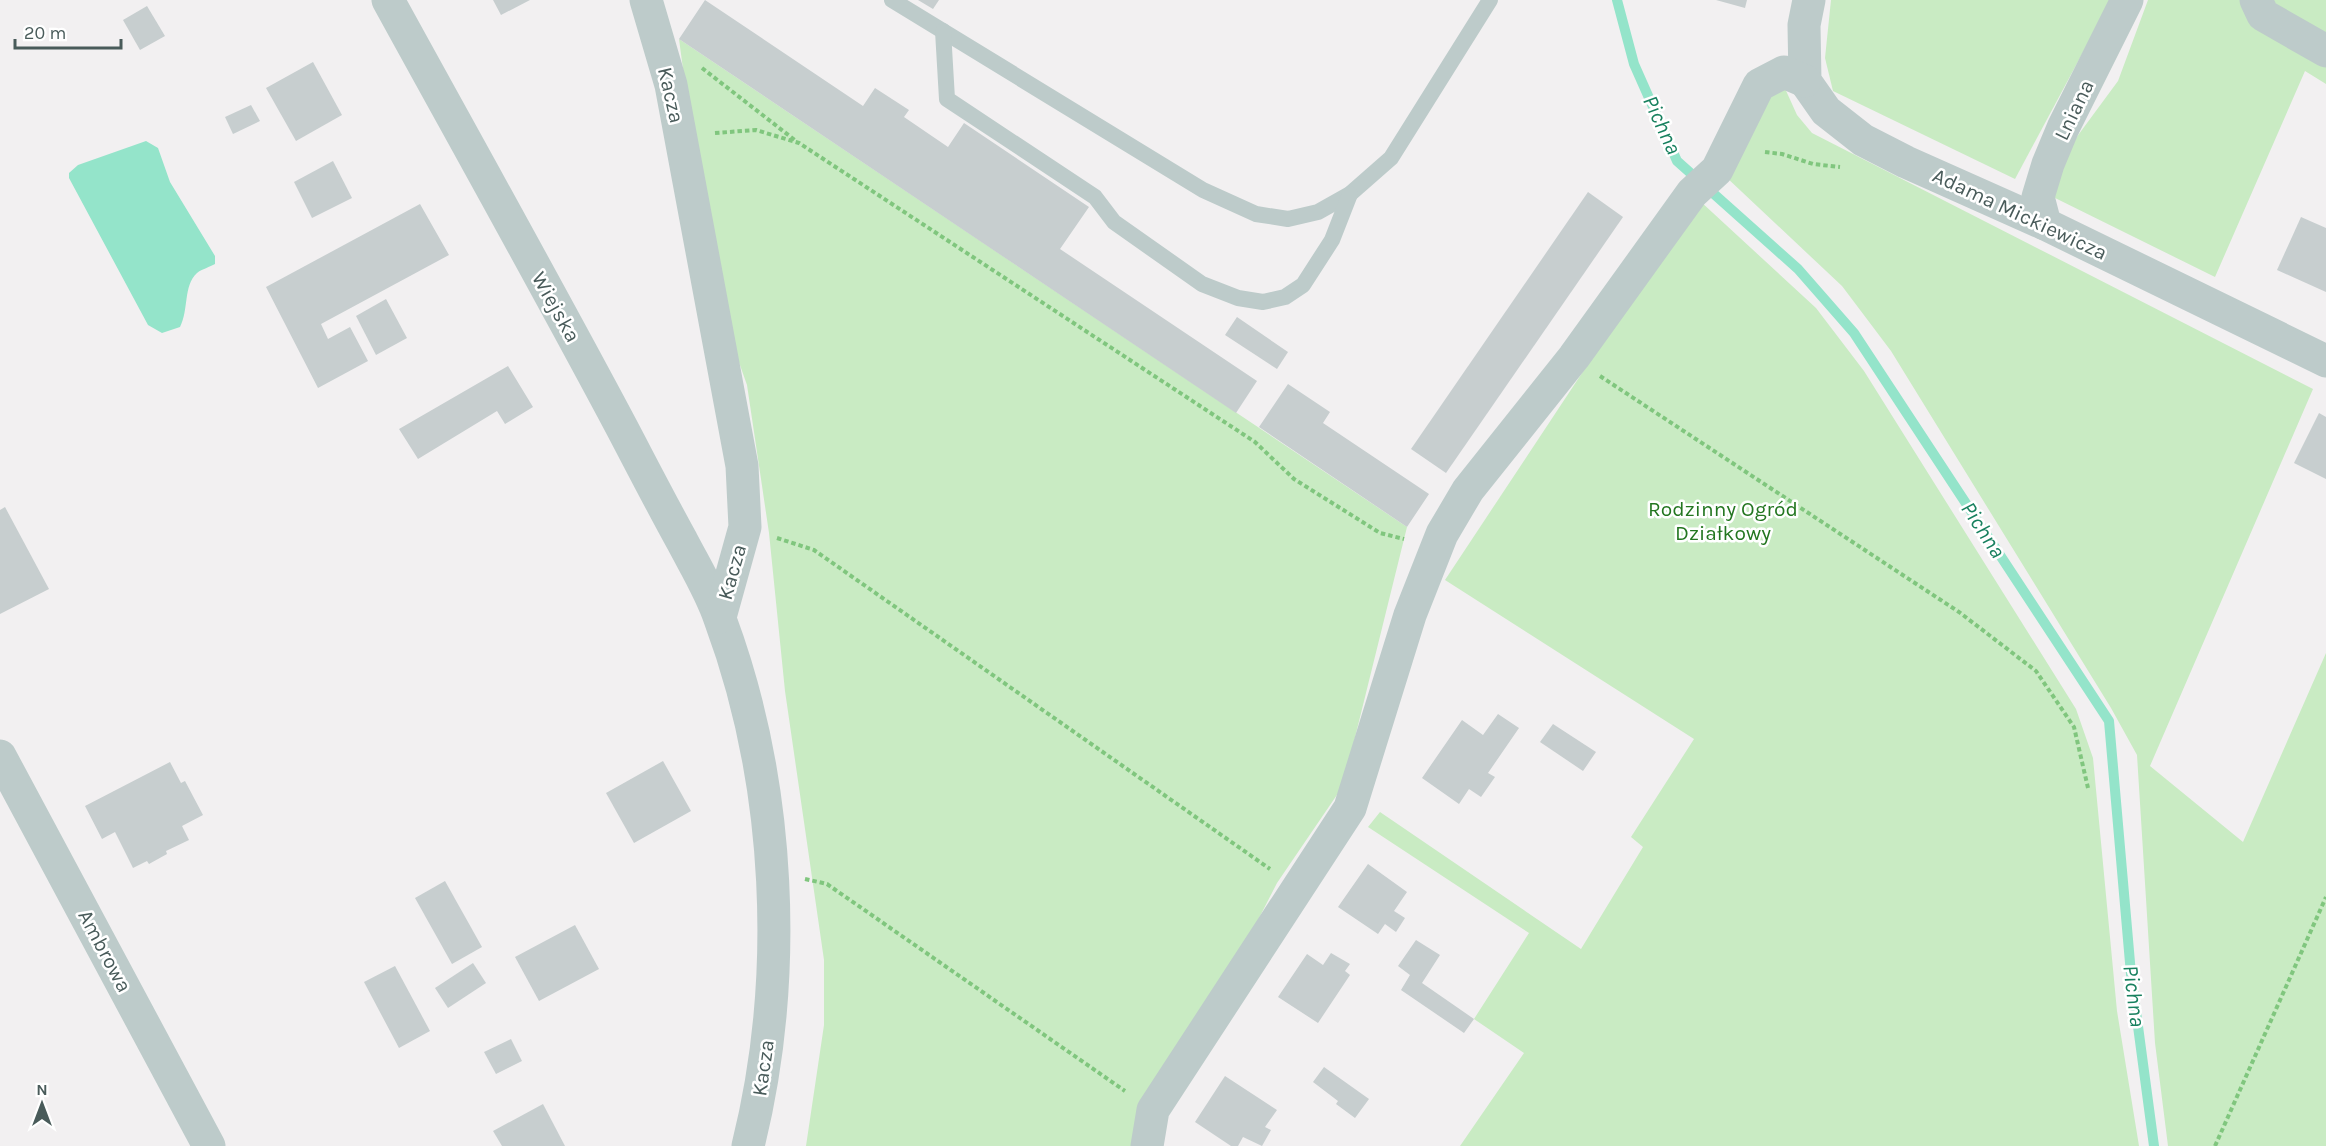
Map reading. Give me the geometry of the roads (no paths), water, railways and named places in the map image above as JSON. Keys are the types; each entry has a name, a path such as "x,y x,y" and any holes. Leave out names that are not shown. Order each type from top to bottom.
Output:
{"street":[{"name":"Wiejska","path":"388,0 596,380 720,617"},
{"name":"Kacza","path":"646,0 671,85 742,466 745,527 720,617 742,686 757,755 774,890 769,1021 759,1102 748,1146"},
{"path":"1147,1146 1153,1110 1350,808 1410,615 1442,534 1468,490 1574,357 1692,193 1720,163 1759,85 1784,72 1805,81 1804,25 1809,0"},
{"name":"Lniana","path":"2045,224 2038,197 2048,164 2063,128 2127,0"},
{"path":"2256,0 2263,15 2326,51"},
{"name":"Adama Mickiewicza","path":"1805,81 1826,111 1863,140 1906,162 2045,224 2326,361"},
{"name":"Ambrowa","path":"0,756 209,1146"}],"lane":[{"path":"892,0 1203,189 1256,214 1288,219 1318,212 1350,194 1391,158 1490,0"},
{"path":"943,31 947,99 1095,197 1114,222 1202,284 1238,298 1263,302 1285,297 1303,285 1332,240 1350,194"}],"waterway":[{"name":"Pichna","path":"1617,0 1634,64 1677,161 1798,269 1854,333 2109,721 2131,974 2154,1146"}],"park label":[{"name":"Rodzinny Ogród Działkowy","path":"1723,521"}]}
